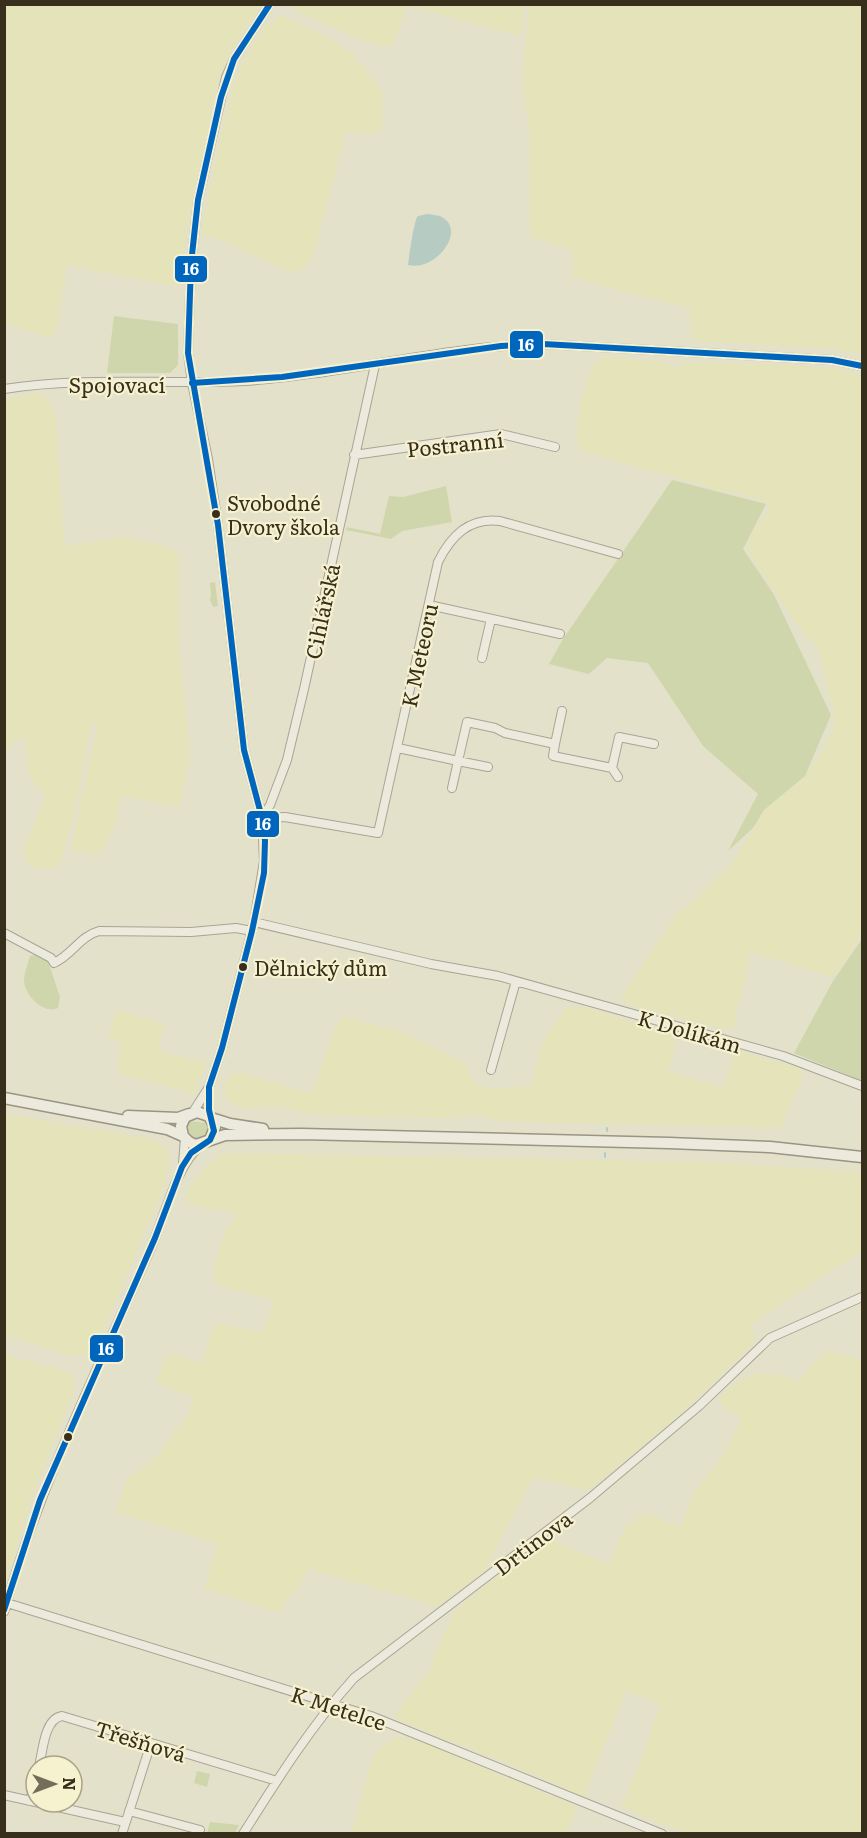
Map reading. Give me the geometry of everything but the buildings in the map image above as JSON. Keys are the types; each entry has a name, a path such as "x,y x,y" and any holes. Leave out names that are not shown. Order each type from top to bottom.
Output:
{"main road":[{"path":"4,1098 167,1129 184,1137 192,1144 225,1135 302,1134 711,1144 780,1148 862,1157"},
{"path":"92,1114 178,1118 201,1112 230,1124 302,1134"},
{"path":"184,1137 181,1126 185,1117 191,1113"},
{"path":"205,1142 214,1131 210,1117"}],"street":[{"path":"191,1113 209,1088 222,1048 253,927 264,873 265,841 262,818 244,750 218,525 188,353 191,264 202,180 221,97 230,68 270,4"},
{"name":"Spojovací","path":"4,389 53,383 153,381 192,383 282,377 501,346 543,344 832,360 862,366"},
{"name":"Cihlářská","path":"262,818 270,806 290,750 375,365"},
{"name":"Postranní","path":"354,455 501,434 555,447"},
{"name":"K Meteoru","path":"262,818 285,817 378,833 438,562 446,546 464,528 492,520 508,522 618,554"},
{"path":"429,605 560,634"},
{"path":"482,658 491,619"},
{"path":"562,711 553,756 612,768 618,777"},
{"path":"452,788 467,722 555,744"},
{"path":"612,768 619,736 654,744"},
{"path":"398,748 488,767"},
{"name":"K Dolíkám","path":"4,933 51,958 54,963 61,960 85,938 99,932 191,932 253,927 498,976 783,1056 862,1086"},
{"path":"491,1070 516,981"},
{"path":"209,1088 210,1117"},
{"path":"182,1167 184,1137"},
{"path":"4,1612 40,1500 155,1238 182,1167 205,1142"},
{"name":"Drtinova","path":"243,1833 298,1747 331,1703 363,1671 599,1491 699,1406 770,1338 862,1297"},
{"name":"K Metelce","path":"7,1603 371,1716 662,1833"},
{"name":"Třešňová","path":"42,1754 50,1725 58,1717 66,1717 277,1781"},
{"path":"122,1833 151,1743"},
{"path":"4,1795 24,1800"},
{"path":"129,1810 200,1830"},
{"path":"84,1813 125,1822"}],"shaded area":[{"path":"5,4 261,5 234,46 219,75 192,201 181,277 171,286 67,265 56,331 53,335 45,336 5,323"},
{"path":"289,5 525,5 520,36 407,6 392,46 383,46 366,42 302,14"},
{"path":"529,5 862,5 862,355 833,349 696,341 691,337 689,308 571,276 574,256 571,250 530,237 529,128 523,94"},
{"path":"281,15 330,39 350,52 382,90 384,101 383,127 379,132 371,134 346,132 313,257 304,269 290,272 226,242 202,235 208,195 235,82 261,31"},
{"path":"428,214 441,216 449,223 451,231 449,240 445,249 437,257 418,266 408,265 416,219 418,216"},
{"path":"603,357 662,361 674,369 683,363 793,365 837,369 862,375 862,933 838,972 830,977 751,952 733,1029 723,1029 634,1006 626,1002 623,994 675,917 737,857 764,810 799,783 821,753 834,727 834,713 818,648 806,636 779,599 749,552 748,543 752,534 769,511 766,502 740,493 716,491 704,485 586,453 579,449 576,431 581,400 587,379 596,361"},
{"path":"33,393 47,398 55,414 65,546 122,537 161,545 174,550 179,558 179,645 190,754 180,807 121,796 115,825 98,855 71,849 97,726 95,722 91,724 77,801 61,863 51,869 35,868 27,862 25,856 25,844 40,811 41,803 45,801 45,795 34,782 28,769 25,738 15,741 4,754 5,399"},
{"path":"567,1008 588,1008 671,1035 676,1043 669,1069 671,1073 724,1087 735,1052 802,1069 802,1077 781,1128 498,1121 476,1114 446,1118 343,1116 315,1114 276,1106 243,1109 227,1099 225,1094 225,1085 228,1080 232,1075 240,1073 312,1093 335,1028 342,1018 402,1032 460,1060 467,1066 475,1085 492,1088 532,1085 540,1050 546,1036"},
{"path":"116,1010 164,1023 158,1051 206,1062 195,1094 117,1073 122,1042 108,1038"},
{"path":"5,1114 156,1140 167,1149 170,1164 159,1199 102,1333 90,1355 71,1356 5,1335"},
{"path":"220,1154 705,1162 862,1172 862,1252 749,1326 756,1337 753,1344 688,1407 592,1488 584,1490 533,1477 484,1571 448,1599 438,1605 431,1604 308,1569 298,1589 290,1595 281,1611 272,1610 204,1589 218,1544 115,1512 128,1478 154,1459 189,1413 193,1397 176,1392 157,1380 163,1360 168,1355 202,1363 213,1327 218,1324 262,1332 269,1315 273,1300 220,1286 212,1277 225,1230 236,1218 235,1211 216,1210 189,1203 185,1194 202,1170"},
{"path":"828,1351 862,1360 862,1833 685,1833 621,1807 641,1760 660,1704 626,1691 584,1797 534,1774 398,1720 395,1716 421,1680 429,1673 434,1656 454,1612 542,1539 547,1538 609,1565 625,1527 639,1516 650,1514 680,1528 694,1493 722,1457 742,1419 721,1405 719,1400 723,1392 754,1374 778,1374 801,1380 808,1369"},
{"path":"5,1355 67,1371 75,1380 72,1397 31,1498 5,1583"},
{"path":"397,1737 427,1744 572,1805 576,1812 567,1833 350,1833 355,1823 369,1766 374,1756 388,1741"}],"green space":[{"path":"114,316 178,324 178,365 170,373 107,373"},
{"path":"672,480 766,504 743,549 773,593 831,715 805,776 764,810 753,828 728,851 758,794 703,746 648,663 607,658 589,674 549,664 563,639"},
{"path":"446,486 452,522 402,531 391,539 346,530 347,527 380,534 389,496 403,497"},
{"path":"215,582 218,606 213,607 210,600 210,583"},
{"path":"862,939 862,1081 794,1053 833,981"},
{"path":"37,954 48,961 60,997 58,1008 46,1009 41,1006 31,998 25,986 25,975 30,956"},
{"path":"189,1121 207,1123 209,1129 207,1135 198,1140 192,1138 187,1130"},
{"path":"197,1771 210,1774 207,1787 194,1783"},
{"path":"210,1822 239,1825 235,1833 207,1833"}],"transit line":[{"name":"16","path":"4,1610 40,1500 155,1238 182,1167 191,1153 210,1140 214,1131 209,1110 209,1087 222,1048 252,931 264,873 265,841 262,818 244,750 218,525 188,353 191,264 198,200 221,97 234,59 270,4"},
{"name":"16","path":"192,383 282,377 501,346 543,344 832,360 862,366"}],"place":[{"name":"Svobodné Dvory škola","path":"216,514"},
{"name":"Dělnický dům","path":"243,967"}]}
